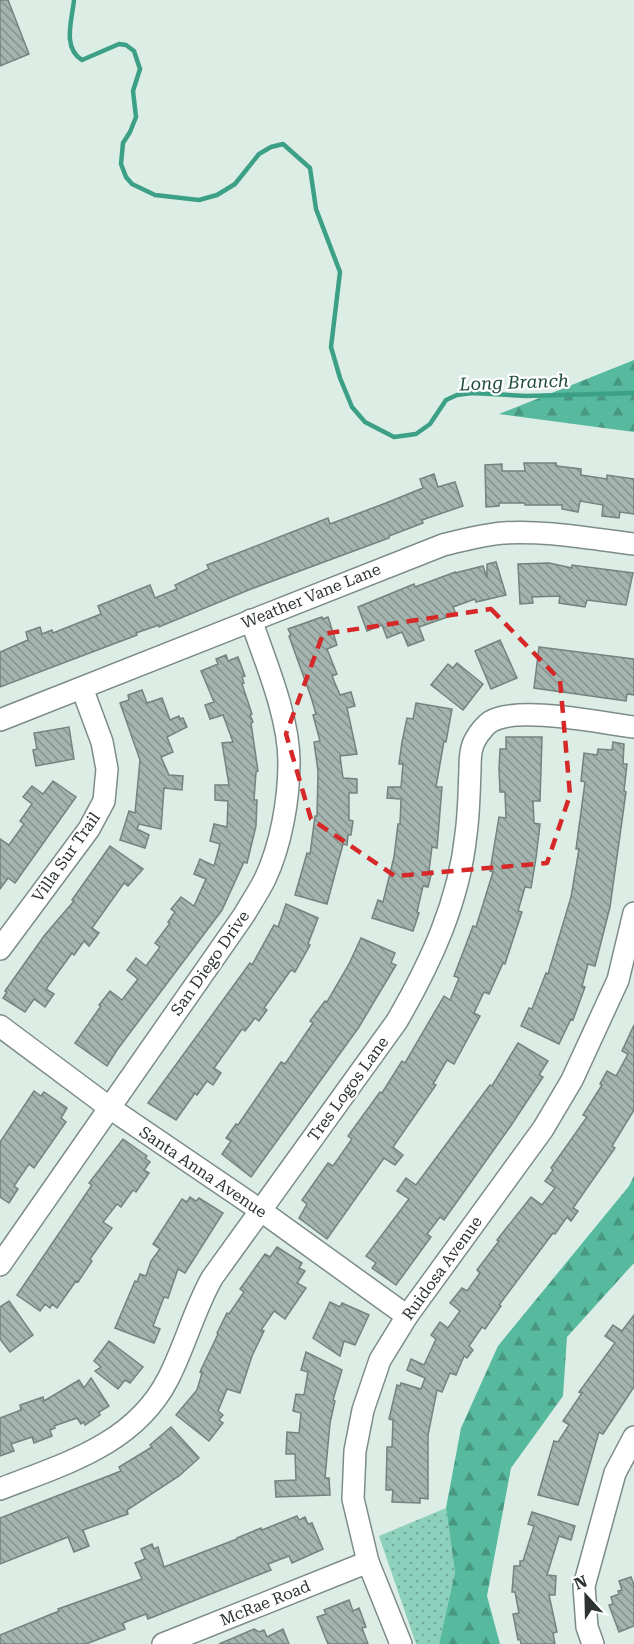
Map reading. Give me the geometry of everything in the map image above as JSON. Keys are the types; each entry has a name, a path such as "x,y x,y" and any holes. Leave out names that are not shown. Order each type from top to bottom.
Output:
{"street":[{"name":"Weather Vane Lane","path":"0,720 443,545 477,536 504,533 544,533 634,544"},
{"name":"San Diego Drive","path":"0,1265 244,915 266,878 279,840 286,802 289,761 283,721 272,679 251,620"},
{"name":"Villa Sur Trail","path":"0,949 89,829 104,801 107,769 102,742 82,688"},
{"name":"Tres Logos Lane","path":"0,1489 105,1446 138,1419 152,1404 168,1379 212,1278 397,1021 419,982 448,916 461,874 471,748 478,735 489,722 506,715 531,714 634,727"},
{"name":"Ruidosa Avenue","path":"401,1644 368,1562 353,1498 355,1451 363,1410 380,1360 407,1316 543,1129 572,1080 618,980 634,914"},
{"name":"Santa Anna Avenue","path":"0,1026 110,1108 260,1210 407,1316"},
{"path":"593,1644 587,1627 584,1586 615,1473 634,1437"},
{"name":"McRae Road","path":"163,1644 199,1637 368,1562"}],"highlighted area":[{"path":"491,609 560,680 570,795 547,863 395,876 311,819 286,734 323,634"}],"green space":[{"path":"634,360 634,432 499,414"},
{"path":"634,1176 634,1263 567,1337 563,1396 511,1468 487,1596 500,1644 439,1644 455,1572 446,1508 461,1428 498,1346 629,1186"},
{"path":"446,1508 455,1572 439,1644 416,1644 379,1536"}],"building":[{"path":"0,0 8,0 29,54 0,66"},
{"path":"524,463 556,463 557,466 581,469 581,475 607,479 607,475 634,479 634,514 620,512 619,518 602,516 603,505 580,501 578,512 562,509 562,505 499,503 499,506 486,507 485,465 502,464 502,471 525,471"},
{"path":"434,474 438,487 455,482 463,506 422,520 423,523 389,536 389,538 0,687 0,652 28,640 26,632 40,627 42,634 52,630 53,633 101,614 98,606 150,585 155,598 177,589 175,585 209,569 207,565 328,518 330,524 386,503 423,488 420,479"},
{"path":"496,562 506,595 476,602 475,599 453,607 456,614 419,627 424,640 408,646 402,632 387,638 382,625 367,631 358,607 414,584 415,587 455,572 483,566 487,578 487,564"},
{"path":"549,563 572,568 572,565 633,573 626,605 587,600 585,607 559,603 560,596 532,597 533,603 520,604 518,564"},
{"path":"322,617 323,619 328,617 337,645 327,649 337,674 332,676 340,695 351,692 355,706 347,708 357,754 340,756 343,778 357,779 357,793 349,793 349,820 353,821 351,835 348,835 347,845 343,844 327,904 295,895 307,853 310,854 315,816 317,816 318,771 314,742 320,741 313,715 316,714 288,629"},
{"path":"500,640 517,678 491,689 475,651"},
{"path":"539,647 634,659 634,695 627,694 626,701 534,688"},
{"path":"226,655 228,661 238,657 245,676 242,677 244,683 242,684 252,714 250,715 253,722 251,723 258,771 256,772 254,800 257,800 256,826 247,863 244,862 222,910 107,1066 75,1043 110,991 122,1000 138,979 127,970 136,958 146,966 160,947 155,943 170,923 168,922 175,912 171,909 181,897 194,906 206,879 194,874 200,859 214,866 220,844 210,841 214,824 227,827 228,801 215,800 215,785 229,785 222,743 233,742 223,715 210,719 205,705 214,702 201,671 218,664 216,659"},
{"path":"457,663 483,684 463,710 431,685 448,664 453,668"},
{"path":"142,690 147,703 162,698 170,720 179,716 180,719 183,718 187,727 167,737 173,752 161,757 169,775 183,776 182,790 164,788 161,829 139,824 137,829 149,835 145,848 120,840 129,811 135,813 140,760 120,703 129,700 128,695"},
{"path":"416,703 452,709 436,787 442,787 437,848 432,847 429,871 432,871 428,887 423,886 417,912 419,913 413,931 372,918 378,900 383,902 394,857 398,824 400,824 401,799 387,798 388,787 401,787 403,764 399,764 402,742 407,718 413,719"},
{"path":"69,727 74,759 36,766 33,750 37,749 34,733"},
{"path":"506,737 542,737 540,801 533,801 534,823 540,824 536,858 531,888 525,887 518,911 522,912 505,964 503,963 489,994 484,992 474,1013 480,1016 454,1064 447,1060 433,1084 436,1085 393,1147 403,1155 395,1165 384,1158 327,1239 299,1218 307,1204 302,1200 328,1163 333,1166 352,1139 348,1136 380,1092 382,1093 402,1061 405,1063 444,996 450,1000 459,978 454,976 473,926 476,927 493,872 490,871 499,817 506,818 505,792 500,792 499,769 500,749 506,749"},
{"path":"613,742 624,744 623,764 627,764 624,791 626,792 610,907 595,966 588,964 582,986 585,987 573,1020 571,1019 559,1044 521,1026 529,1008 532,1009 546,973 548,974 571,897 579,849 576,849 585,782 581,781 584,753 597,755 598,749 612,750"},
{"path":"53,781 76,797 15,883 8,878 0,889 0,839 9,845 24,824 20,821 32,804 23,797 32,786 43,794"},
{"path":"110,846 143,869 128,886 124,883 92,928 99,933 89,946 84,941 74,955 72,953 46,989 54,994 45,1007 34,999 25,1012 3,998 7,992 5,991 44,936 74,901 72,900"},
{"path":"286,904 318,918 308,944 310,945 295,972 291,970 264,1008 267,1010 259,1021 255,1018 245,1031 242,1029 214,1068 221,1073 213,1085 207,1081 197,1095 195,1093 176,1120 148,1103 250,963 252,965 274,925 278,927"},
{"path":"361,938 395,953 391,963 396,965 359,1027 251,1177 222,1154 231,1141 226,1138 236,1124 238,1125 281,1062 285,1064 313,1023 310,1021 325,1001 327,1002"},
{"path":"634,1025 634,1110 612,1146 615,1148 573,1208 578,1211 571,1221 567,1217 555,1234 553,1233 499,1305 501,1306 485,1329 482,1327 469,1346 473,1350 467,1358 464,1356 456,1375 450,1373 442,1392 437,1390 428,1435 428,1499 420,1498 420,1503 392,1502 393,1490 386,1490 387,1447 392,1447 393,1420 389,1419 397,1385 400,1386 401,1383 421,1389 425,1378 407,1370 411,1359 424,1365 436,1339 431,1335 440,1322 448,1328 460,1311 450,1303 462,1288 467,1291 480,1273 477,1270 499,1241 497,1240 531,1197 542,1205 555,1188 545,1181 553,1170 551,1168 587,1117 583,1115 602,1085 600,1084 607,1071 616,1076 628,1054 622,1051"},
{"path":"518,1043 548,1061 539,1075 543,1077 444,1220 440,1217 427,1234 431,1237 396,1285 372,1268 376,1263 366,1256 409,1199 397,1191 406,1178 416,1185 490,1085 492,1086"},
{"path":"34,1091 41,1096 44,1092 67,1108 61,1118 66,1122 34,1168 29,1164 14,1186 18,1189 9,1203 0,1197 0,1142"},
{"path":"123,1139 147,1156 145,1158 150,1162 144,1170 149,1173 136,1192 133,1190 121,1207 117,1204 103,1222 112,1228 90,1259 92,1261 78,1282 76,1281 57,1308 52,1304 50,1308 45,1304 40,1311 17,1295 92,1185 89,1183"},
{"path":"190,1197 196,1201 199,1198 223,1213 185,1273 178,1269 168,1298 164,1297 153,1326 160,1329 154,1343 115,1328 135,1281 137,1282 140,1274 146,1276 151,1261 160,1249 153,1244 182,1199 187,1202"},
{"path":"277,1247 302,1263 299,1268 305,1271 297,1283 306,1288 285,1319 274,1311 261,1330 264,1331 252,1356 240,1393 227,1389 218,1411 223,1415 219,1420 223,1423 209,1441 176,1415 197,1390 202,1373 200,1372 217,1333 227,1313 229,1314 244,1292 240,1289 265,1254 270,1257"},
{"path":"9,1301 33,1335 10,1352 0,1339 0,1307"},
{"path":"330,1302 340,1307 342,1303 369,1315 355,1345 344,1341 340,1356 313,1338"},
{"path":"634,1315 634,1387 603,1434 599,1432 578,1505 538,1495 554,1441 558,1442 569,1425 563,1421 582,1393 579,1392 615,1343 605,1336 613,1325 622,1331"},
{"path":"109,1341 143,1367 130,1383 125,1380 118,1389 95,1371 101,1367 94,1361"},
{"path":"306,1352 342,1370 333,1400 335,1401 330,1423 325,1478 329,1478 330,1495 276,1497 275,1481 296,1480 295,1454 286,1454 287,1432 299,1433 301,1413 293,1411 296,1394 304,1395 308,1372 301,1370"},
{"path":"91,1378 109,1406 99,1412 100,1415 85,1425 84,1422 81,1424 77,1418 54,1426 55,1428 50,1430 52,1436 34,1443 32,1437 11,1444 14,1451 0,1456 0,1418 21,1410 20,1405 43,1397 44,1401 79,1380 84,1388"},
{"path":"171,1427 199,1458 179,1476 127,1510 128,1514 83,1530 89,1546 74,1552 68,1537 0,1564 0,1518 121,1471 119,1467 152,1447 150,1445"},
{"path":"532,1512 575,1526 571,1540 559,1536 547,1575 556,1576 555,1595 549,1595 557,1632 553,1633 555,1644 521,1644 520,1639 518,1640 513,1614 519,1613 515,1592 512,1592 514,1566 520,1566 520,1561 523,1561 534,1526 528,1524"},
{"path":"297,1516 299,1520 305,1517 308,1524 312,1523 323,1549 292,1563 289,1556 268,1564 271,1570 148,1619 146,1614 123,1623 125,1629 86,1644 0,1644 0,1635 59,1611 58,1609 142,1579 135,1563 145,1559 141,1549 152,1544 154,1549 158,1547 164,1567"},
{"path":"631,1577 634,1585 634,1626 619,1632 609,1605 613,1604 611,1597 622,1590 619,1581"},
{"path":"349,1600 353,1611 359,1608 366,1627 362,1628 368,1644 328,1644 317,1617 326,1614 324,1610"},
{"path":"254,1629 259,1632 264,1630 267,1637 283,1629 289,1644 219,1644"}],"waterway":[{"name":"Long Branch","path":"74,0 70,41 76,55 82,60 119,44 126,45 134,51 140,69 133,91 136,117 123,143 121,164 126,177 132,184 155,195 199,200 217,195 235,184 259,154 271,147 283,144 310,168 316,209 340,272 331,347 352,407 365,422 394,437 416,434 430,424 446,400 457,395 472,393 526,396 634,393"}]}
